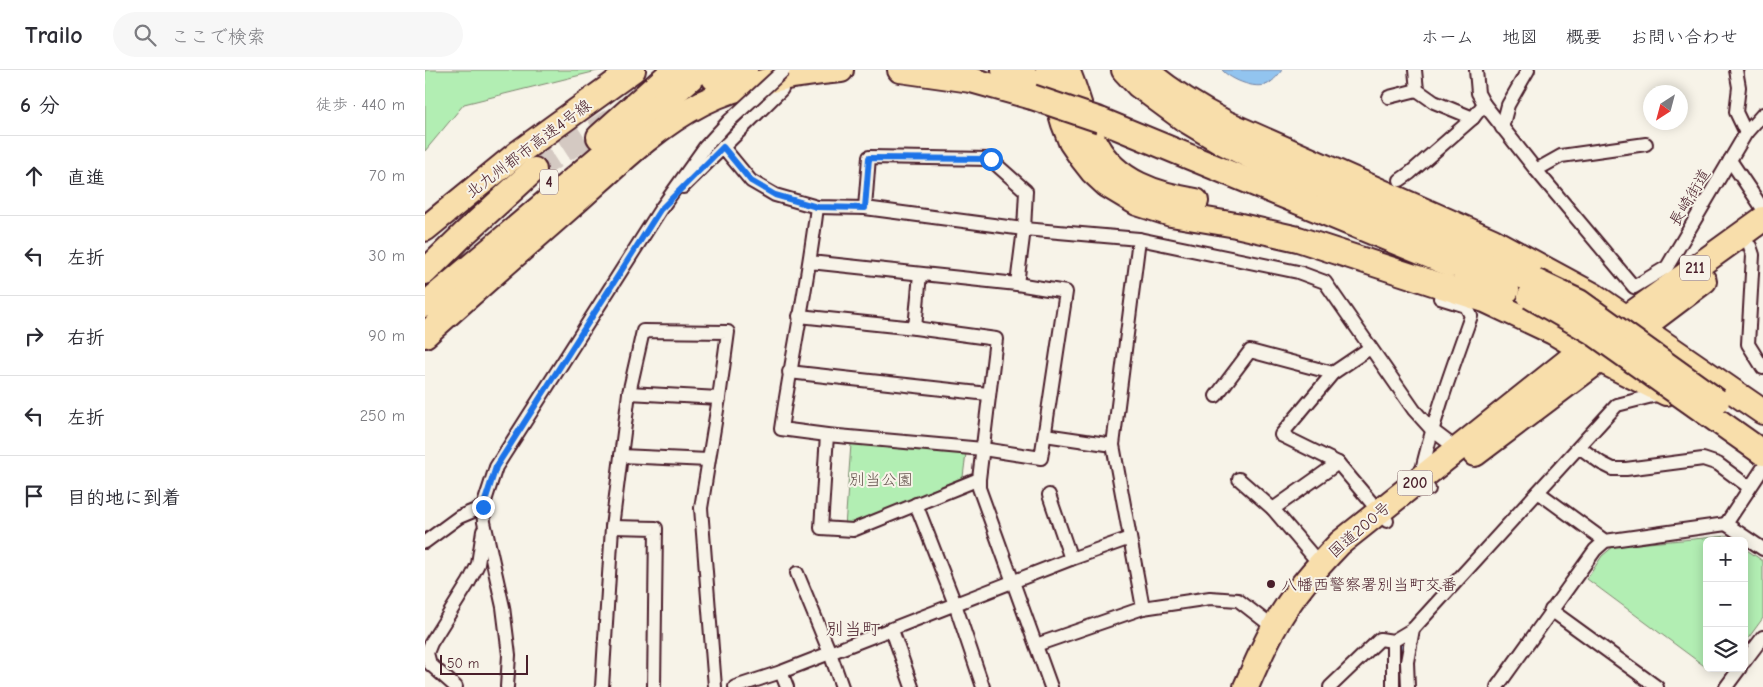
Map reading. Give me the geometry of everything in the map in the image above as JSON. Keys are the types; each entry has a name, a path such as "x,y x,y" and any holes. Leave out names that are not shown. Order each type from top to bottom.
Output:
{"highway":[{"name":"北九州都市高速4号線","path":"425,229 518,152 633,70"},
{"name":"北九州都市高速4号線","path":"425,296 497,228 674,70"},
{"path":"425,305 596,161 707,74 745,70"},
{"path":"425,335 631,152 681,115 702,103 727,93 785,78 841,70"},
{"path":"900,70 971,80 1037,82"},
{"path":"1004,70 1037,82 1098,112 1411,247 1524,289"},
{"path":"1067,70 1096,146 1107,161 1137,184 1172,197 1239,209 1306,226 1407,257 1579,302 1671,367 1763,436"},
{"path":"1124,70 1138,85 1160,103 1222,142 1281,172 1370,208 1452,248 1524,289 1591,331 1763,453"},
{"path":"1145,70 1178,95 1226,123 1493,241 1593,295 1763,412"},
{"path":"1037,82 1064,124 1071,142 1093,172 1107,185 1137,204 1171,214 1236,225 1298,240 1485,300 1526,318 1665,393 1763,464"},
{"path":"1098,112 1370,208"},
{"path":"425,272 534,170"},
{"name":"211","path":"1635,323 1763,220"},
{"name":"211","path":"1635,323 1757,241"},
{"name":"国道200号","path":"1424,484 1457,449 1635,323"},
{"name":"国道200号","path":"1246,687 1302,586 1323,569 1340,543 1383,516 1591,354"},
{"name":"国道200号","path":"1258,687 1278,631"}],"street":[{"path":"507,687 509,655 503,607 484,522 483,507 496,467 660,210 705,147 729,121 784,70"},
{"path":"1415,70 1417,90 1434,102 1473,118"},
{"path":"1476,70 1478,93 1484,104 1536,170 1561,156 1646,144"},
{"path":"1502,128 1508,105 1528,70"},
{"path":"1736,70 1739,87 1736,112 1745,133"},
{"path":"660,210 783,89"},
{"path":"1389,97 1417,90"},
{"path":"1400,180 1473,118 1484,104"},
{"name":"長崎街道","path":"1536,170 1634,287 1667,267 1745,133 1763,114"},
{"path":"723,147 751,181 775,195 817,207 865,208 1024,229 1139,239 1298,272 1325,282 1414,410 1432,430 1457,449"},
{"path":"865,208 869,158 991,159 1026,190 1024,229 1017,284"},
{"path":"1730,160 1763,209"},
{"path":"810,262 1017,284 1066,292 1041,458 983,449 781,429 789,372 810,262 817,207"},
{"path":"1139,239 1113,445 1143,608"},
{"path":"1757,241 1753,255 1748,344 1763,368"},
{"path":"1366,272 1466,306 1471,316 1432,430 1424,484"},
{"path":"915,328 920,274"},
{"path":"799,316 997,339 988,394 979,488 1051,687"},
{"path":"601,687 612,527 629,393 643,331 728,332 701,508 715,687"},
{"path":"1370,348 1333,373 1281,434 1338,464 1383,516"},
{"path":"1216,396 1250,351 1333,373"},
{"path":"789,372 988,394"},
{"path":"629,393 719,398"},
{"path":"1330,687 1381,639 1393,641 1413,629 1617,405 1665,393"},
{"path":"827,435 821,528 853,530 979,479"},
{"path":"1045,435 1113,445"},
{"path":"1579,447 1613,469 1703,459 1718,464 1749,487"},
{"path":"621,456 708,460"},
{"path":"1273,509 1338,464"},
{"path":"1726,524 1763,468"},
{"path":"1239,479 1273,509 1323,569"},
{"path":"1538,492 1605,541"},
{"path":"1049,496 1071,559"},
{"path":"916,504 955,604 983,687"},
{"path":"425,542 459,517 483,507"},
{"path":"456,687 430,664 427,653 431,643 478,564 484,522"},
{"path":"1500,686 1551,610 1595,550 1605,541 1726,524 1763,550"},
{"path":"612,527 656,528 654,687"},
{"path":"735,687 781,672 1071,559 1130,538"},
{"path":"797,573 830,652 842,687"},
{"path":"1036,645 1143,608 1210,598 1238,600 1278,631"},
{"path":"1551,610 1657,687"},
{"path":"1408,687 1407,662 1413,629"},
{"path":"892,630 912,687"},
{"path":"1748,659 1759,650 1763,637"},
{"path":"1393,641 1393,687"},
{"path":"781,672 787,687"},
{"path":"1726,687 1737,672"}],"green space":[{"path":"425,70 601,70 464,104 425,151"},
{"name":"別当公園","path":"851,444 966,453 963,477 845,527"},
{"path":"1703,538 1703,665 1587,579 1602,556 1614,546"},
{"path":"1748,551 1763,561 1763,618 1748,639"}],"water":[{"path":"1222,70 1282,70 1271,82 1260,86 1245,84 1232,78"}],"waterway":[{"path":"1400,651 1398,675 1400,687"}],"tunnel":[{"path":"534,170 615,119"}],"place":[{"name":"八幡西警察署別当町交番","path":"1271,584"}],"district":[{"name":"別当町","path":"853,629"}],"route":[{"path":"483,507 496,467 660,210 723,147 751,181 775,195 817,207 865,208 869,158 991,159"}]}
